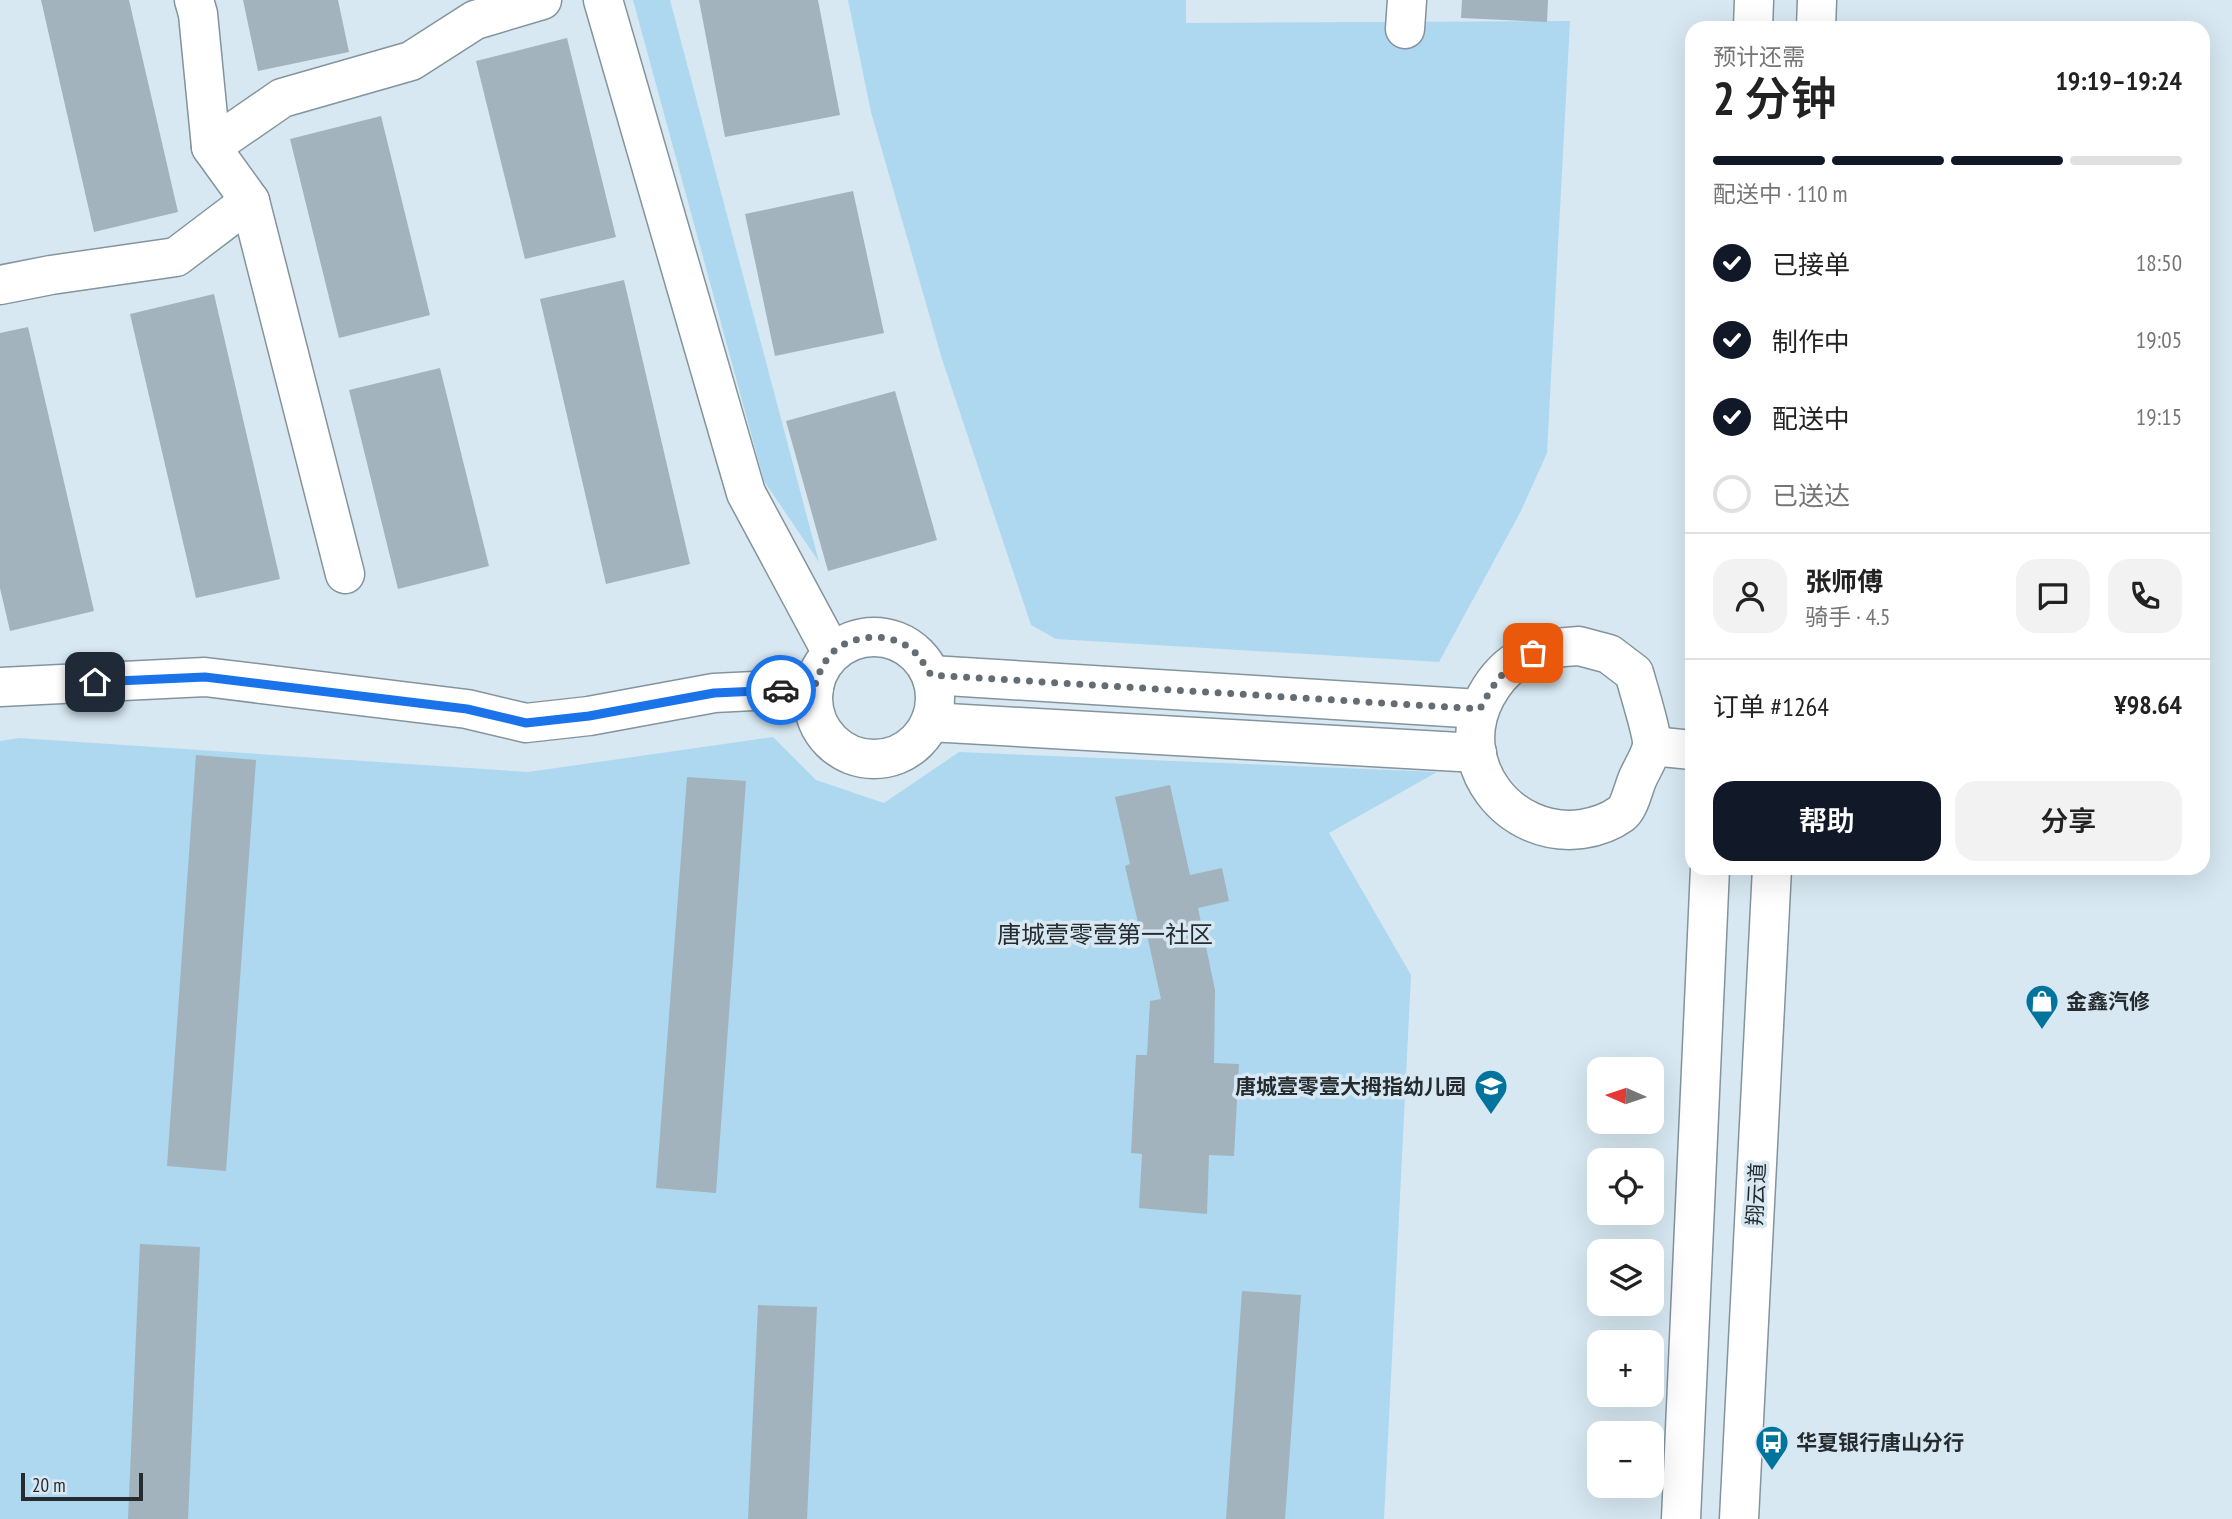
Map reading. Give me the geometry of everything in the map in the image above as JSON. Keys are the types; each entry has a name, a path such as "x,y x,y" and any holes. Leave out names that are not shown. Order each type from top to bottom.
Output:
{"main road":[{"path":"194,0 198,14 211,147 250,201 345,574"},
{"path":"211,147 282,98 411,61 475,20 542,0"},
{"path":"603,0 746,493 832,653"},
{"path":"1754,21 1755,0"},
{"path":"1816,21 1817,0"},
{"path":"0,285 176,257 250,201"},
{"path":"867,637 887,638 906,645 921,658 931,675 935,691 930,722 920,738 905,750 888,758 869,759 850,754 833,743 821,727 814,708 814,688 820,669 832,653 848,642 867,637"},
{"path":"1579,646 1609,654 1634,673 1652,746 1623,813 1595,827 1564,831 1533,824 1506,807 1487,783 1477,753 1476,731 1480,709 1495,681 1518,659 1548,647 1579,646"},
{"path":"931,675 1480,709"},
{"path":"0,687 205,677 467,709 526,723 589,716 714,693 814,688"},
{"path":"930,722 1477,753"},
{"path":"1652,746 1685,749"},
{"path":"1681,1519 1710,875"},
{"name":"翔云道","path":"1739,1519 1772,875"}],"shaded area":[{"path":"633,0 670,0 819,562 764,481"},
{"path":"848,0 1186,0 1186,23 1570,21 1547,453 1521,511 1439,662 1056,639 1031,625 942,359 871,112"},
{"path":"773,737 816,780 884,803 959,752 1437,772 1329,833 1411,975 1384,1519 0,1519 0,741 19,738 528,772"}],"building":[{"path":"41,0 129,0 178,212 94,232"},
{"path":"243,0 338,0 349,52 258,71"},
{"path":"699,0 818,0 840,115 725,137"},
{"path":"1462,0 1548,0 1547,22 1461,18"},
{"path":"567,38 616,237 525,259 476,61"},
{"path":"381,116 430,315 339,338 290,139"},
{"path":"853,191 884,333 775,356 745,214"},
{"path":"624,280 690,564 606,584 540,299"},
{"path":"214,294 280,579 196,598 130,314"},
{"path":"28,327 94,611 10,631 0,588 0,333"},
{"path":"440,368 489,566 398,589 349,390"},
{"path":"895,391 937,540 828,571 786,421"},
{"path":"196,755 256,760 226,1171 167,1166"},
{"path":"687,777 746,781 716,1193 656,1188"},
{"path":"1170,785 1190,875 1222,868 1229,901 1198,908 1215,990 1214,1063 1239,1064 1234,1156 1209,1155 1207,1214 1139,1208 1142,1154 1131,1153 1136,1055 1147,1055 1150,1001 1161,999 1146,930 1140,931 1125,866 1130,864 1115,797"},
{"path":"140,1244 200,1247 188,1519 128,1519"},
{"path":"1242,1291 1301,1295 1285,1519 1226,1519"},
{"path":"758,1305 817,1307 807,1519 748,1519"}],"way so far":[{"path":"781,690 814,688 820,669 832,653 848,642 867,637 887,638 906,645 921,658 931,675 1480,709 1495,681 1518,659 1533,653"}],"place":[{"name":"金鑫汽修","path":"2042,1031"},
{"name":"唐城壹零壹大拇指幼儿园","path":"1491,1116"},
{"name":"华夏银行唐山分行","path":"1772,1472"}],"district":[{"name":"唐城壹零壹第一社区","path":"1105,934"}],"route":[{"path":"95,682 205,677 467,709 526,723 589,716 714,693 781,690"}]}
